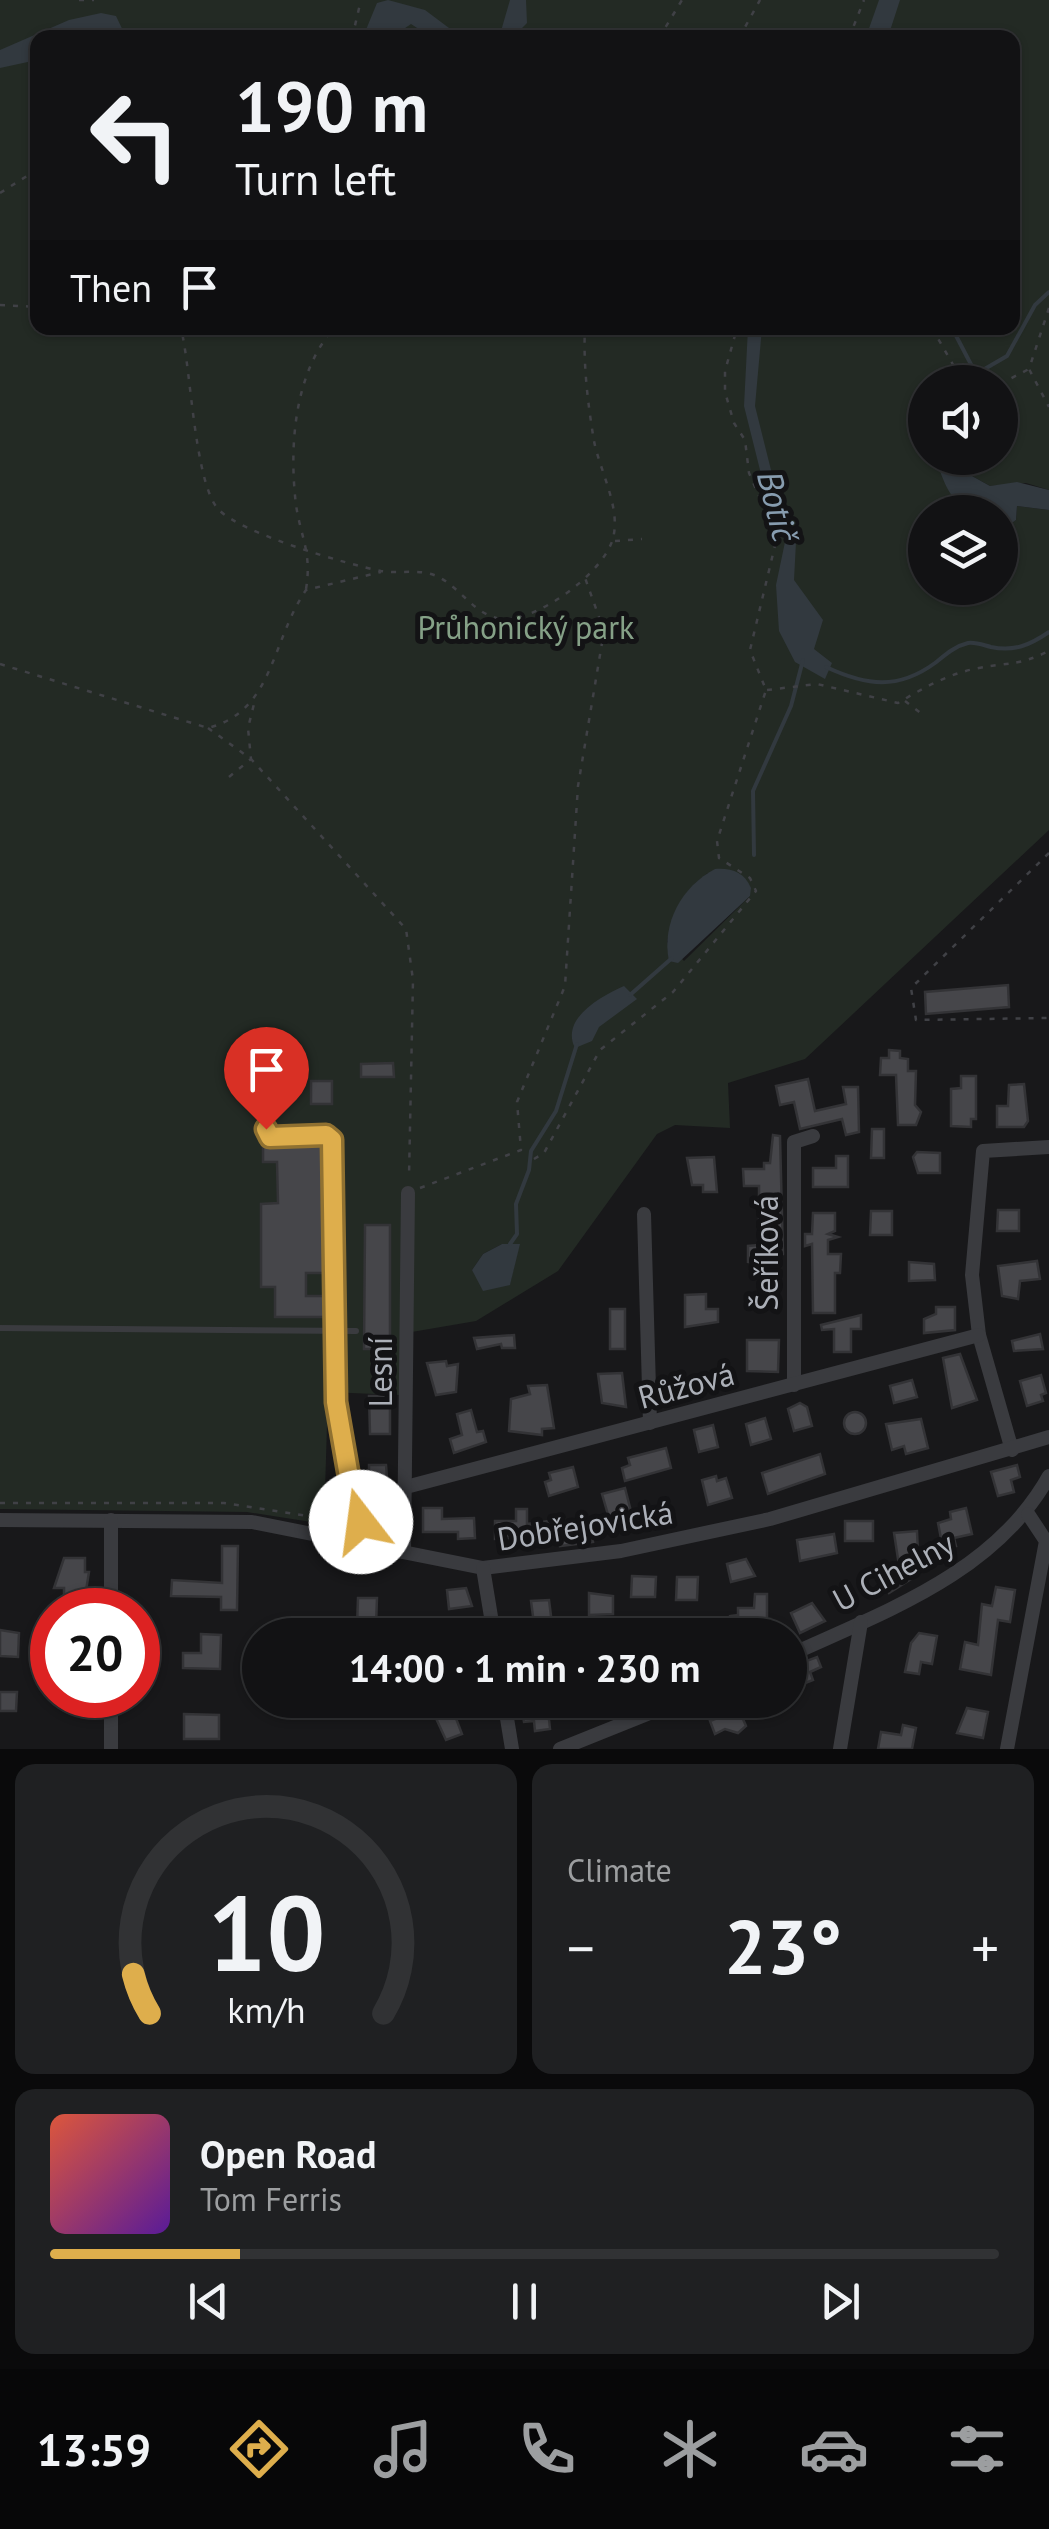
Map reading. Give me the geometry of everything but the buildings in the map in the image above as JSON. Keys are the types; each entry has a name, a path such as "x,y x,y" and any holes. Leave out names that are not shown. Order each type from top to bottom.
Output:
{"street":[{"name":"Šeříková","path":"794,1386 794,1142 814,1136"},
{"path":"1012,1450 979,1335 972,1275 984,1151 1049,1147"},
{"name":"Lesní","path":"404,1552 408,1192"},
{"path":"644,1214 650,1423"},
{"name":"Růžová","path":"406,1486 979,1335"},
{"name":"Dobřejovická","path":"0,1520 252,1522 483,1568 621,1551 770,1519 1049,1437"},
{"name":"U Cihelny","path":"807,1646 915,1598 987,1550 1028,1514 1049,1476"},
{"path":"1007,1749 1046,1541 1028,1514"},
{"path":"111,1520 111,1588"},
{"path":"483,1568 491,1618"},
{"path":"840,1749 862,1622"},
{"path":"111,1718 111,1749"},
{"path":"507,1718 512,1749"},
{"path":"560,1749 637,1718"}],"lane":[{"path":"266,1129 270,1137 326,1135 332,1140 336,1402 356,1517 366,1524 405,1534"},
{"path":"0,1328 356,1331"}],"path":[{"path":"79,0 94,0"},
{"path":"354,30 361,0"},
{"path":"663,30 682,0"},
{"path":"743,30 760,0"},
{"path":"852,30 864,0"},
{"path":"0,193 30,175"},
{"path":"0,305 30,307"},
{"path":"1049,308 1029,370 1049,407"},
{"path":"182,335 201,469 216,508 236,523 310,551 382,571 432,574 456,587 476,609 503,619 562,600 603,559 613,541 612,506 594,441 586,335"},
{"path":"251,759 248,728 255,703 291,612 306,590 310,551 297,511 292,458 302,397 317,347 328,335"},
{"path":"534,1158 544,1154 600,1050 673,992 756,891 750,878 719,858 718,841 766,690 750,650 777,537 749,473 746,440 734,423 725,392 724,371 735,335"},
{"path":"936,335 953,365"},
{"path":"1018,375 1029,370"},
{"path":"613,541 642,539"},
{"path":"306,590 382,571"},
{"path":"0,664 208,728 251,759 406,929 413,980 408,1192 521,1150 518,1102 565,986 578,786 604,630 584,575"},
{"path":"766,690 817,684 898,704 962,674 1018,666 1049,651"},
{"path":"904,700 922,714"},
{"path":"208,728 230,722 255,703"},
{"path":"230,777 251,759"},
{"path":"1049,853 911,988 916,1020 1049,1018"}],"green space":[{"name":"Průhonický park","path":"0,0 1049,0 1049,490 1026,483 990,486 970,475 1018,475 1018,365 908,365 908,475 962,475 959,495 908,495 908,605 1018,605 1018,506 1049,510 1049,830 805,1059 728,1083 730,1128 675,1125 657,1134 558,1271 476,1321 400,1334 399,1395 328,1392 324,1524 247,1512 0,1509","holes":["708,873 750,896 684,961 667,942 680,903","502,1244 519,1245 510,1284 472,1270 483,1254"]}],"water":[{"path":"388,0 425,10 452,30 420,30 411,24 402,30 366,30 377,3"},
{"path":"510,0 526,0 527,23 520,30 501,30"},
{"path":"879,0 900,0 890,30 868,30"},
{"path":"101,13 116,16 123,30 46,30"},
{"path":"30,37 30,62 0,68 0,50"},
{"path":"748,335 761,335 755,406 773,478 796,542 794,580 823,620 814,649 832,663 825,679 795,662 779,631 776,585 785,542 763,482 744,406"},
{"path":"942,475 970,475 990,486 1017,482 1049,490 1049,510 1018,506 1018,495 949,492"},
{"path":"715,869 741,875 751,888 750,896 678,963 669,961 668,933 677,908 693,885"},
{"path":"624,986 637,999 599,1027 592,1041 575,1048 573,1027 578,1018 595,1002"},
{"path":"502,1244 520,1244 510,1285 483,1291 472,1270 483,1254"}],"waterway":[{"name":"Botič","path":"1020,332 1035,305 1049,292"},
{"name":"Botič","path":"956,335 976,374 1007,356 1019,335"},
{"name":"Botič","path":"826,667 869,681 895,681 921,672 963,644 1014,648 1049,632"},
{"path":"754,855 753,791 791,706 803,660"},
{"path":"630,995 672,958"},
{"path":"510,1244 517,1234 516,1204 529,1170 531,1151 556,1111 577,1044"}],"route":[{"path":"266,1129 270,1137 326,1135 332,1140 336,1402 356,1517 361,1522"}]}
